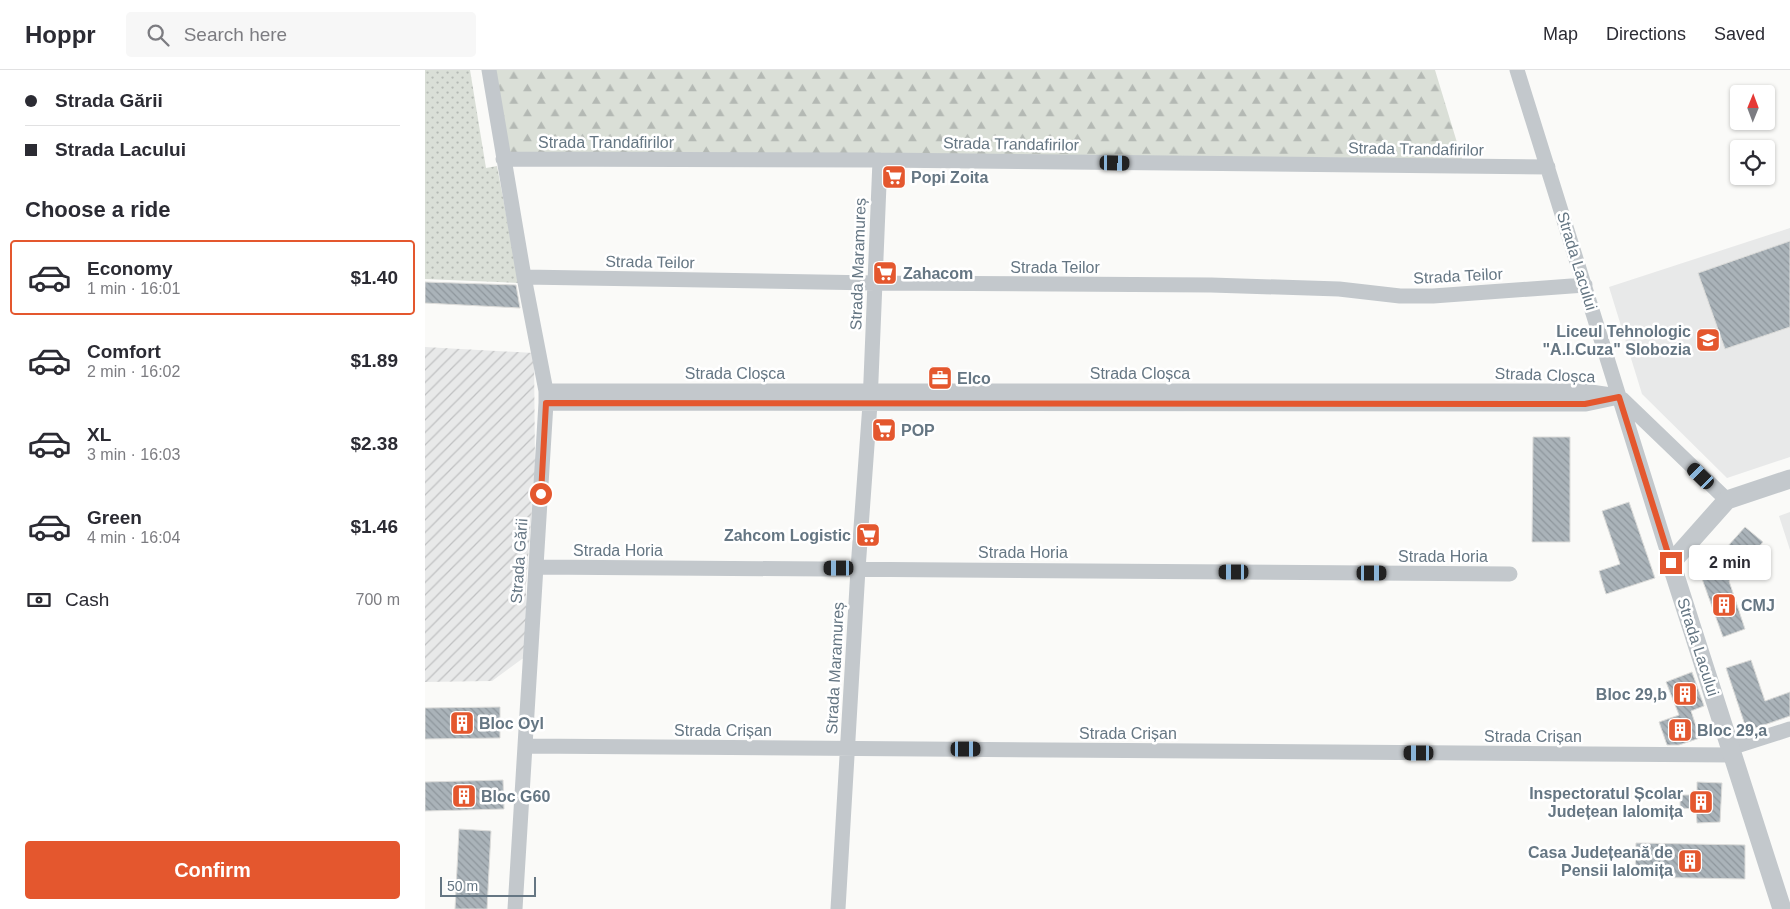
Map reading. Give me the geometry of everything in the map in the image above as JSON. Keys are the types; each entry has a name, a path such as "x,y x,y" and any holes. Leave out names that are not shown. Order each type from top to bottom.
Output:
{"street":[{"name":"Strada Gării","path":"489,70 546,397 515,909"},
{"name":"Strada Lacului","path":"1517,70 1671,563 1783,909"},
{"name":"Strada Trandafirilor","path":"503,159 879,160 1548,167"},
{"name":"Strada Maramureș","path":"838,909 870,398 879,160"},
{"name":"Strada Teilor","path":"524,277 875,283 1211,285 1339,289 1408,296 1433,296 1585,285"},
{"name":"Strada Cloșca","path":"546,397 870,398 1584,391 1619,397"},
{"path":"1619,397 1727,500"},
{"path":"1671,563 1727,500 1790,479"},
{"name":"Strada Horia","path":"536,567 1510,574"},
{"name":"Strada Crișan","path":"525,746 1731,752 1790,729"}],"shaded area":[{"name":"Liceul Tehnologic \"A.I.Cuza\" Slobozia","path":"1790,228 1790,457 1727,478 1642,394 1609,287"},
{"path":"425,347 534,353 535,470 526,585 526,656 492,681 425,682"},
{"path":"1790,512 1790,550 1779,516"}],"green space":[{"path":"425,70 470,70 486,168 497,166 519,283 425,279"},
{"path":"494,70 1435,70 1462,159 985,156 509,159"}],"building":[{"path":"1790,241 1790,327 1725,349 1698,273"},
{"path":"425,282 516,285 520,308 425,303"},
{"path":"1533,437 1570,437 1570,542 1532,542"},
{"path":"1629,502 1655,578 1606,594 1599,571 1620,564 1602,511"},
{"name":"CMJ","path":"1745,527 1763,542 1729,581 1745,629 1723,637 1701,576"},
{"path":"1751,660 1765,701 1790,692 1790,716 1747,731 1726,668"},
{"path":"1692,672 1704,706 1691,711 1700,738 1679,745 1667,745 1659,722 1679,715 1666,682"},
{"name":"Bloc Oyl","path":"500,707 500,738 425,739 425,708"},
{"name":"Bloc G60","path":"503,780 504,809 425,811 425,782"},
{"name":"Inspectoratul Școlar Județean Ialomița","path":"1697,782 1722,783 1720,822 1697,823 1696,809 1680,808 1680,795 1697,795"},
{"path":"459,829 491,831 487,909 455,909"},
{"name":"Casa Județeană de Pensii Ialomița","path":"1636,843 1745,845 1745,879 1635,877"}],"place":[{"name":"Popi Zoita","path":"894,177"},
{"name":"Zahacom","path":"885,273"},
{"name":"Liceul Tehnologic \"A.I.Cuza\" Slobozia","path":"1708,340"},
{"name":"Elco","path":"940,378"},
{"name":"POP","path":"884,430"},
{"name":"Zahcom Logistic","path":"868,535"},
{"name":"CMJ","path":"1724,605"},
{"name":"Bloc 29,b","path":"1685,694"},
{"name":"Bloc Oyl","path":"462,723"},
{"name":"Bloc 29,a","path":"1680,730"},
{"name":"Bloc G60","path":"464,796"},
{"name":"Inspectoratul Școlar Județean Ialomița","path":"1701,802"},
{"name":"Casa Județeană de Pensii Ialomița","path":"1690,861"}],"route":[{"path":"541,494 546,403 1585,404 1619,397 1671,563"}]}
